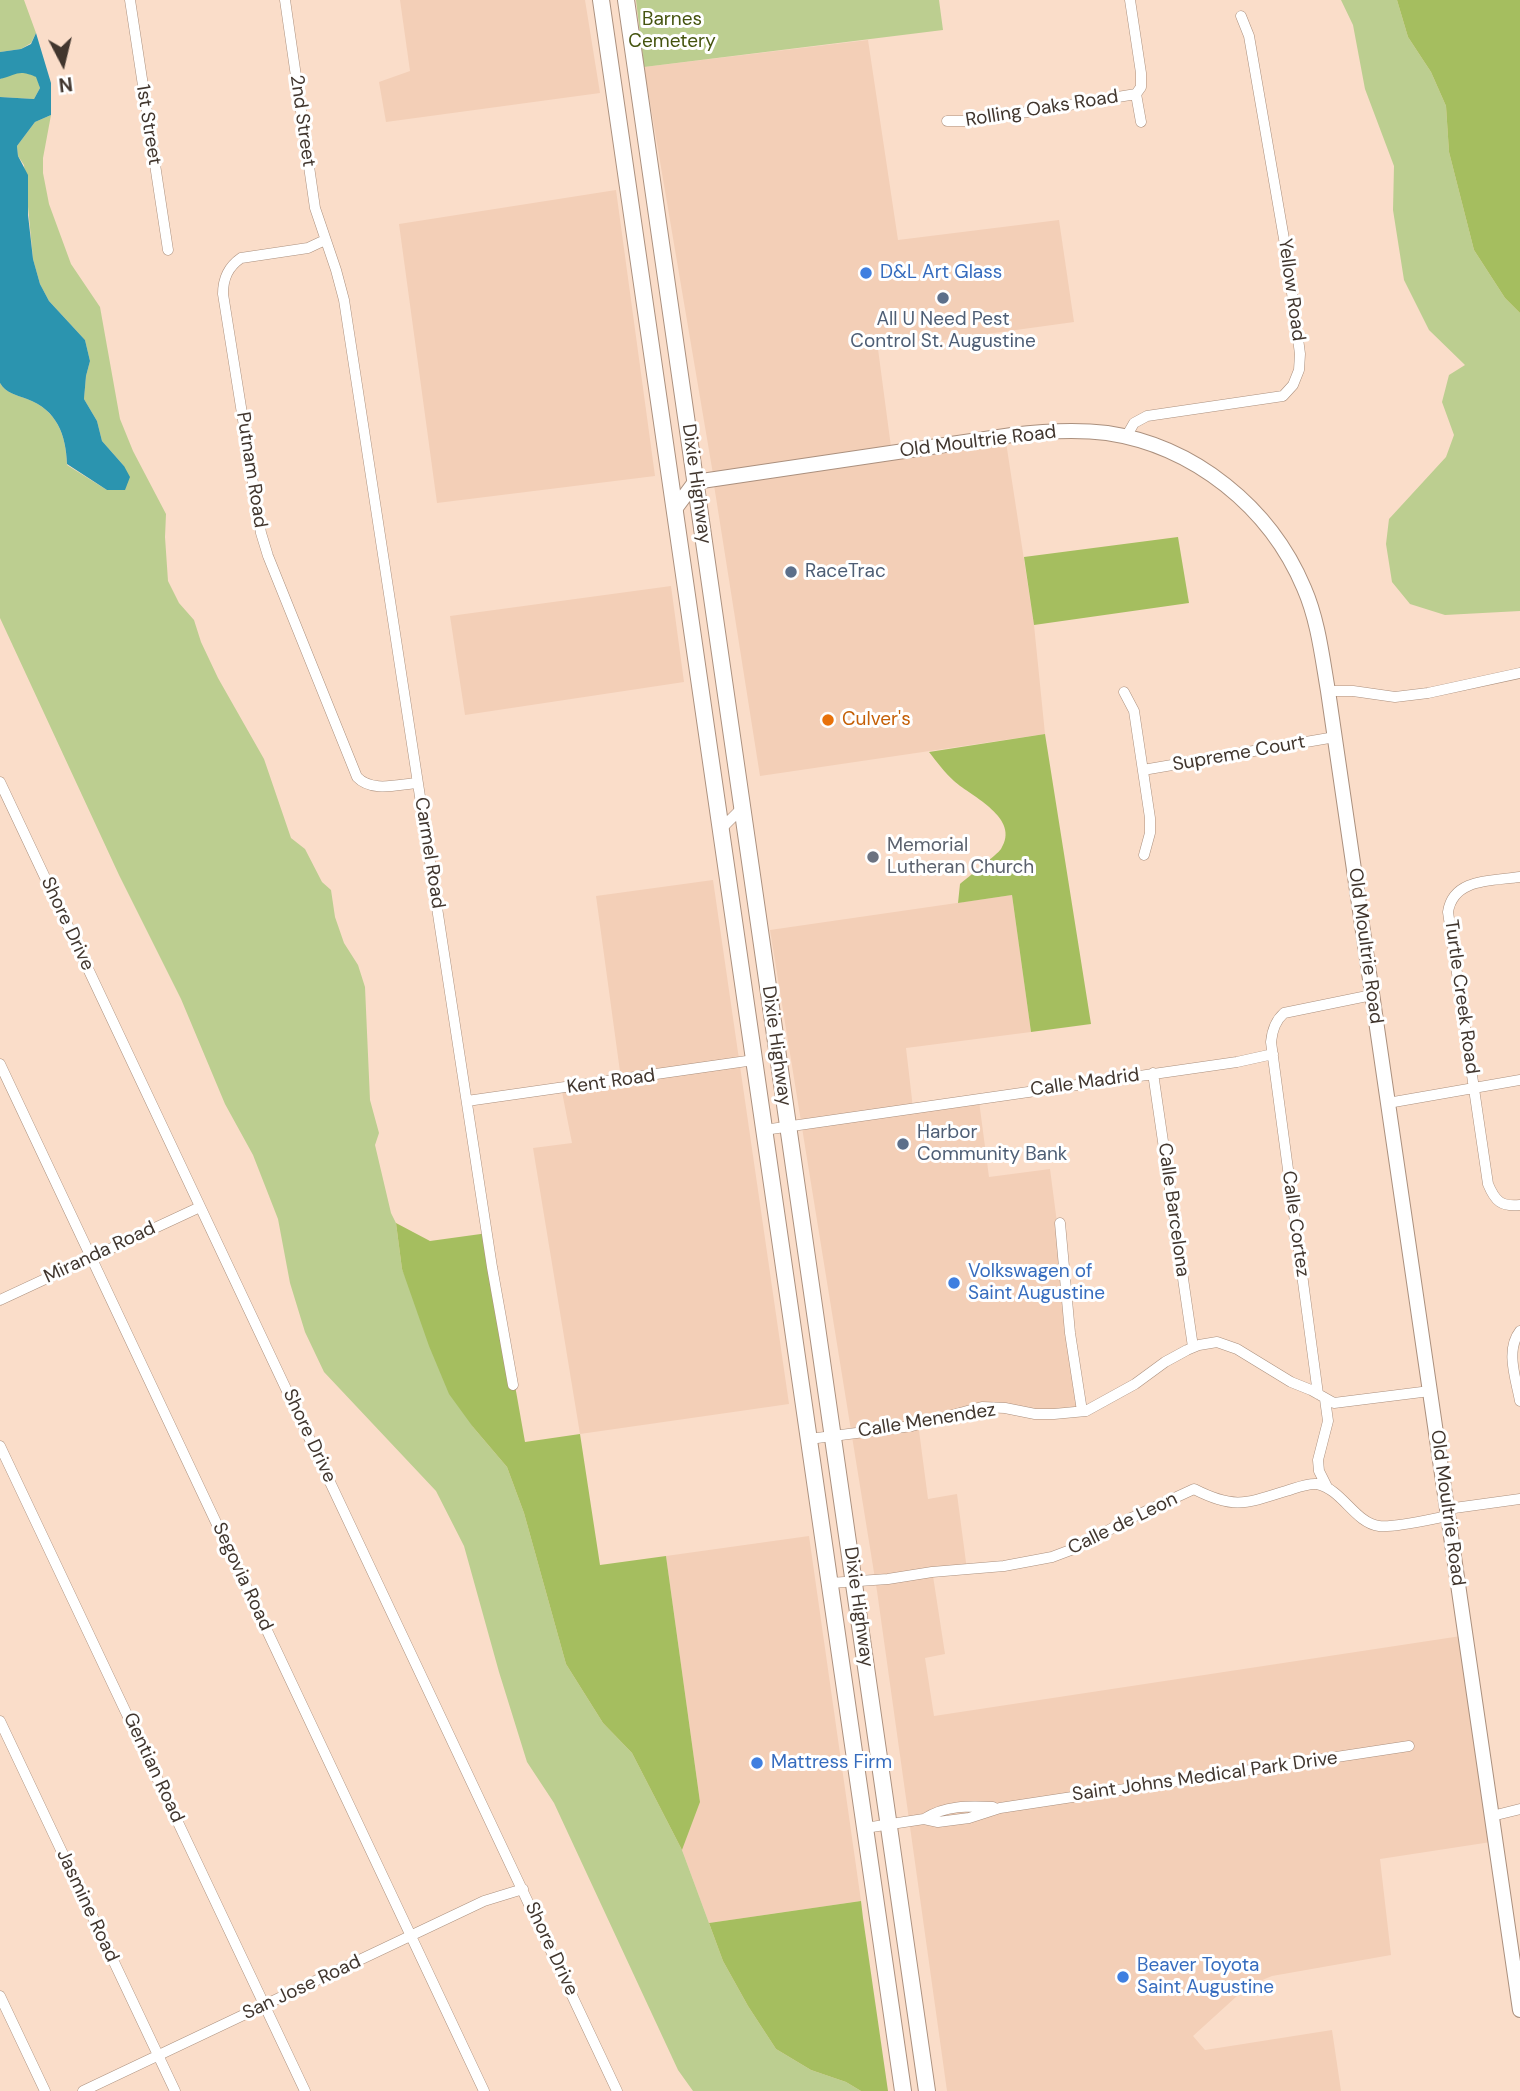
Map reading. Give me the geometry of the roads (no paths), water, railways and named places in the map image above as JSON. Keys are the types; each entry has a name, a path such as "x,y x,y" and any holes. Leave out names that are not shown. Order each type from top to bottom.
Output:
{"main road":[{"path":"601,0 903,2091"},
{"name":"Dixie Highway","path":"625,0 927,2091"},
{"name":"Old Moultrie Road","path":"695,482 1037,432 1089,431 1151,444 1192,463 1230,489 1265,523 1286,552 1305,589 1314,616 1328,691 1492,1816 1515,1944 1520,2010"},
{"path":"675,509 695,482"},
{"path":"893,2023 917,2019"}],"street":[{"name":"1st Street","path":"130,0 168,250"},
{"name":"2nd Street","path":"285,0 315,208 325,240"},
{"path":"1130,0 1141,73 1141,87 1136,94 1141,122"},
{"name":"Yellow Road","path":"1126,437 1134,424 1147,416 1283,396 1293,385 1299,370 1300,354 1289,262 1249,36 1241,16"},
{"name":"Rolling Oaks Road","path":"947,121 972,121 1136,94"},
{"path":"628,187 652,183"},
{"name":"Carmel Road","path":"325,240 336,270 347,320 494,1280 513,1385"},
{"name":"Putnam Road","path":"325,240 308,248 242,258 235,262 225,278 223,294 257,510 268,556 357,776 362,782 374,787 418,783"},
{"path":"1328,691 1353,691 1395,697 1428,693 1520,673"},
{"path":"1124,692 1134,711 1150,818 1150,832 1144,855"},
{"name":"Supreme Court","path":"1143,770 1335,737"},
{"name":"Shore Drive","path":"0,782 617,2091"},
{"path":"721,829 742,808"},
{"name":"Turtle Creek Road","path":"1520,877 1464,886 1452,897 1449,904 1450,930 1488,1184 1498,1202 1508,1206 1520,1205"},
{"path":"1273,1054 1272,1034 1279,1017 1284,1013 1372,995"},
{"name":"Calle Madrid","path":"764,1130 1273,1054"},
{"name":"Calle Cortez","path":"1273,1054 1322,1396"},
{"name":"Kent Road","path":"467,1101 754,1060"},
{"name":"Segovia Road","path":"0,1064 484,2091"},
{"name":"Calle Barcelona","path":"1153,1073 1193,1347"},
{"path":"1388,1103 1520,1080"},
{"name":"Miranda Road","path":"0,1300 200,1207"},
{"path":"1059,1223 1065,1298 1082,1411"},
{"path":"1520,1331 1513,1343 1512,1353 1520,1401"},
{"name":"Calle Menendez","path":"809,1439 912,1426 982,1407 1054,1415 1082,1411 1111,1398 1165,1362 1205,1343 1222,1343 1255,1359 1291,1382 1339,1404 1430,1391"},
{"path":"1322,1396 1328,1421 1318,1460 1319,1471 1327,1487 1362,1517 1381,1527 1520,1499"},
{"name":"Gentian Road","path":"0,1446 305,2091"},
{"name":"Calle de Leon","path":"830,1583 1004,1566 1052,1557 1076,1548 1129,1519 1194,1489 1216,1500 1239,1504 1311,1484 1327,1487"},
{"name":"Jasmine Road","path":"0,1721 175,2091"},
{"name":"Saint Johns Medical Park Drive","path":"865,1828 924,1819 938,1822 969,1818 1000,1808 1409,1746"},
{"path":"1492,1816 1520,1810"},
{"name":"San Jose Road","path":"83,2091 493,1898 523,1889"},
{"path":"0,1996 45,2091"}],"water":[{"path":"36,33 51,83 51,115 35,122 17,146 18,156 28,175 28,215 33,259 40,284 49,301 85,340 90,361 84,399 97,421 102,441 130,477 125,490 107,490 67,464 65,443 53,417 37,404 8,391 0,383 0,97 34,99 40,88 36,77 25,73 0,79 0,52 21,49 31,44"}],"place":[{"name":"D&L Art Glass","path":"866,273"},
{"name":"All U Need Pest Control St. Augustine","path":"943,298"},
{"name":"RaceTrac","path":"791,572"},
{"name":"Culver's","path":"828,720"},
{"name":"Memorial Lutheran Church","path":"873,857"},
{"name":"Harbor Community Bank","path":"903,1144"},
{"name":"Volkswagen of Saint Augustine","path":"954,1283"},
{"name":"Mattress Firm","path":"757,1763"},
{"name":"Beaver Toyota Saint Augustine","path":"1123,1977"}],"park label":[{"name":"Barnes Cemetery","path":"672,31"}]}
